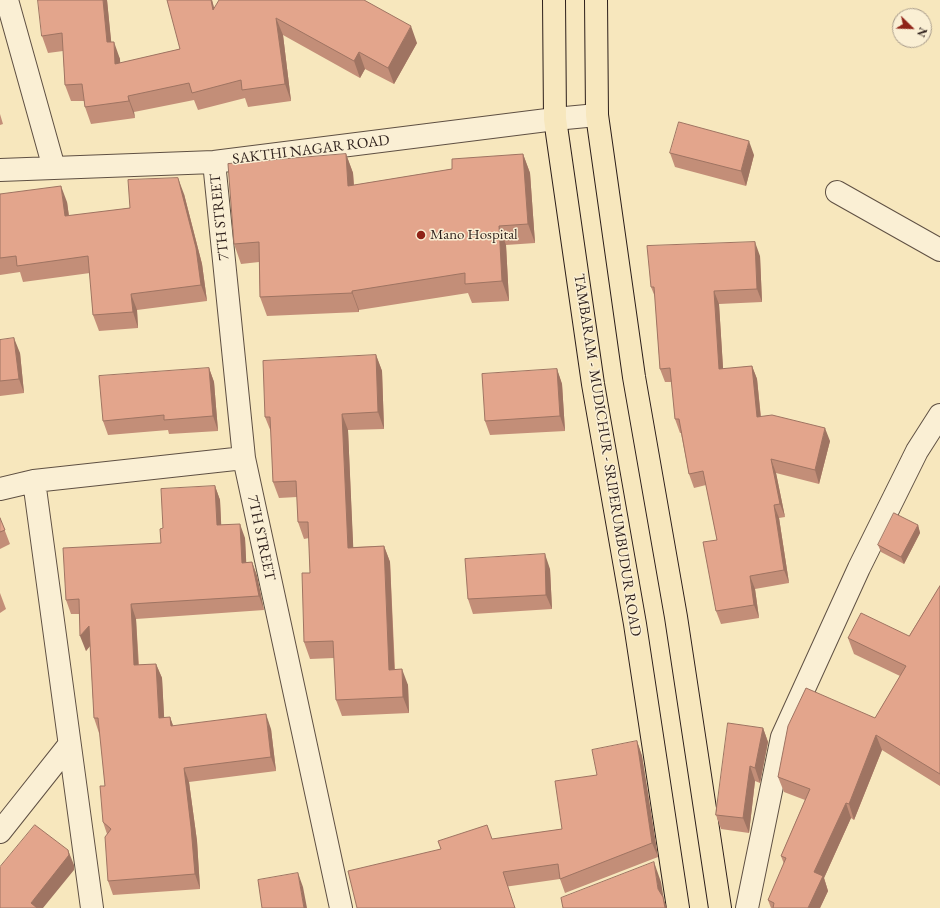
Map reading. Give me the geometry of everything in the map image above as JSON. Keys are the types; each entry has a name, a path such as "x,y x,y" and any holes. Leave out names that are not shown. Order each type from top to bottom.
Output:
{"main road":[{"name":"TAMBARAM - MUDICHUR - SRIPERUMBUDUR ROAD","path":"554,0 555,119 593,384 635,624 678,908"},
{"path":"596,0 597,115 634,377 676,617 720,908"}],"street":[{"path":"6,0 54,168"},
{"name":"SAKTHI NAGAR ROAD","path":"0,170 214,162 597,115"},
{"name":"7TH STREET","path":"214,162 244,458 341,908"},
{"path":"837,192 940,250"},
{"path":"747,908 782,737 859,568 916,451 940,415"},
{"path":"0,489 34,481 244,458"},
{"path":"34,481 92,908"},
{"path":"0,832 70,745"},
{"path":"649,873 671,865"}],"building":[{"path":"38,0 103,0 107,42 114,42 115,64 180,49 167,0 211,0 213,10 219,0 364,0 411,26 388,68 359,52 354,61 276,18 285,84 242,90 241,80 192,93 189,83 128,96 129,101 85,107 82,84 65,85 62,33 42,36"},
{"path":"679,122 749,141 741,171 670,153"},
{"path":"346,154 348,186 452,169 452,159 523,154 528,224 499,226 502,281 465,284 465,273 352,291 352,293 260,297 259,242 234,244 228,164"},
{"path":"178,178 196,248 201,285 131,294 133,312 93,315 88,256 17,266 16,256 0,258 0,194 61,186 65,216 130,208 128,180"},
{"path":"755,242 757,289 714,291 719,369 752,366 757,417 772,415 825,428 815,470 771,459 780,504 774,505 784,570 750,576 754,605 716,611 703,542 717,540 703,471 689,474 679,419 675,419 670,368 660,369 654,287 651,287 647,246"},
{"path":"14,338 19,379 0,381 0,340"},
{"path":"376,355 378,412 342,414 348,548 384,546 389,670 402,669 403,697 336,700 333,641 304,642 302,573 310,573 308,522 298,522 296,481 273,482 270,417 265,417 263,361"},
{"path":"209,368 213,416 164,420 164,415 103,421 99,376"},
{"path":"557,369 560,416 485,421 482,374"},
{"path":"215,486 217,525 240,524 242,563 252,562 259,596 131,604 134,665 156,664 159,718 170,717 171,726 266,714 271,757 184,768 195,874 108,881 105,837 111,829 103,822 100,786 105,786 98,718 94,718 89,626 80,636 79,599 66,600 63,548 161,543 160,529 163,528 161,489"},
{"path":"894,513 918,525 901,557 878,545"},
{"path":"0,518 5,530 0,532"},
{"path":"545,554 546,595 468,599 465,559"},
{"path":"940,586 940,774 876,735 849,804 846,803 814,872 823,876 808,908 773,908 774,903 768,900 786,858 781,856 810,789 778,777 788,726 806,688 875,718 906,666 848,638 861,613 909,636"},
{"path":"728,723 763,728 755,768 750,766 743,818 716,815"},
{"path":"637,741 652,843 560,879 558,864 503,872 515,908 357,908 348,871 441,849 438,841 487,825 492,839 562,829 555,781 597,775 592,750"},
{"path":"35,825 68,850 69,855 31,903 37,908 0,908 0,867"},
{"path":"654,862 658,889 663,897 665,908 563,908 561,898"},
{"path":"298,873 304,908 262,908 258,880"}],"place":[{"name":"Mano Hospital","path":"421,235"}]}
